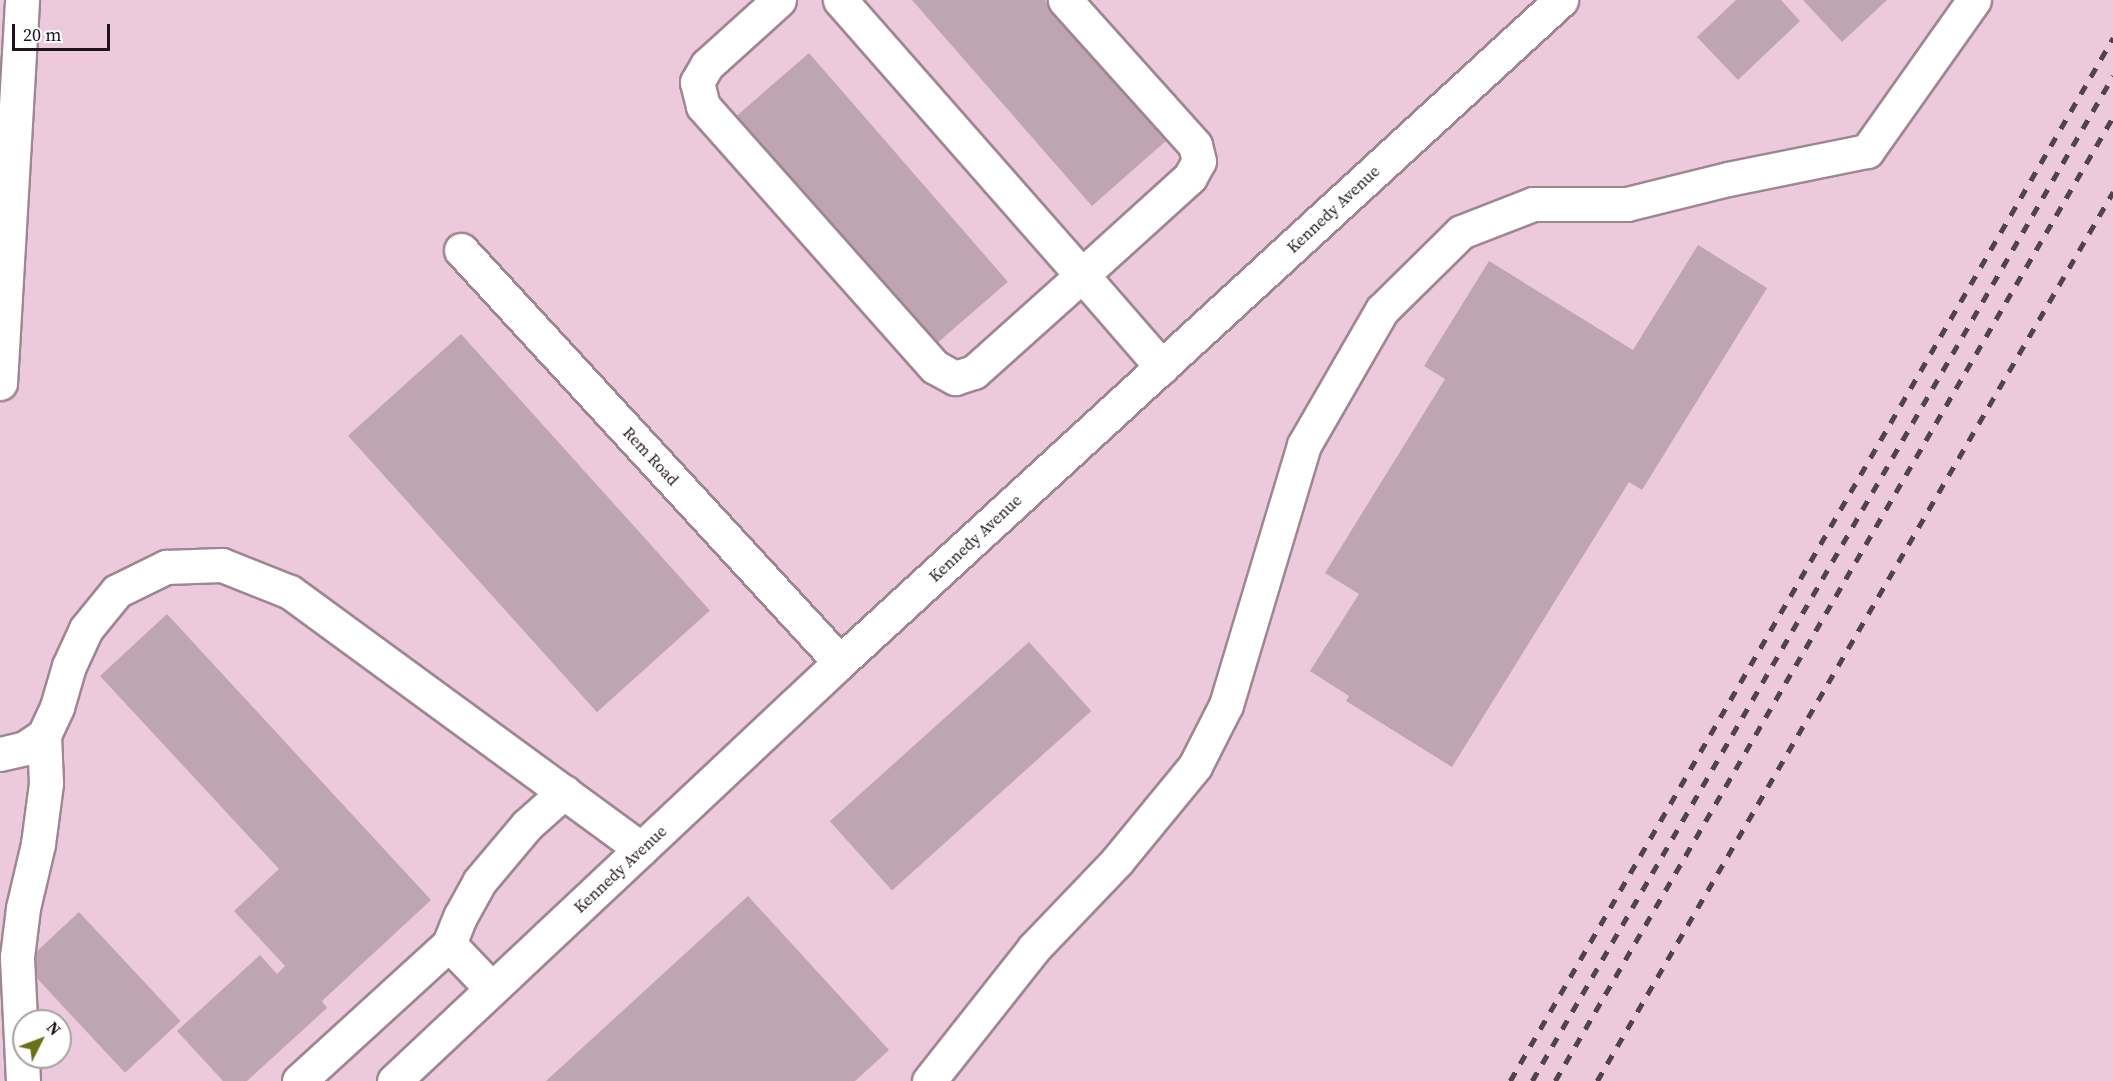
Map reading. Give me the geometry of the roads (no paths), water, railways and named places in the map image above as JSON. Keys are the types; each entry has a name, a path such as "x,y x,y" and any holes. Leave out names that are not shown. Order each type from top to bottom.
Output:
{"street":[{"path":"0,382 22,0"},
{"path":"779,0 707,65 697,82 703,106 935,367 955,378 974,372 1190,177 1199,161 1195,145 1065,0"},
{"path":"840,0 1162,367"},
{"path":"929,1081 1034,948 1117,861 1195,766 1226,705 1304,446 1382,310 1461,232 1533,204 1627,204 1728,179 1868,151 1974,0"},
{"name":"Kennedy Avenue","path":"394,1081 840,662 1162,367 1548,4"},
{"name":"Rem Road","path":"461,250 840,662"},
{"path":"24,1081 15,881 38,844 46,783 44,735 57,707 69,666 86,629 117,591 166,567 222,565 290,592 641,849"},
{"path":"0,754 25,748 44,735"},
{"path":"299,1081 449,944 461,915 479,882 527,825 564,792"},
{"path":"449,944 492,989"}],"railway":[{"path":"1510,1081 2113,38"},
{"path":"1532,1081 2113,76"},
{"path":"1555,1081 2113,117"},
{"path":"1597,1081 2113,192"}]}
